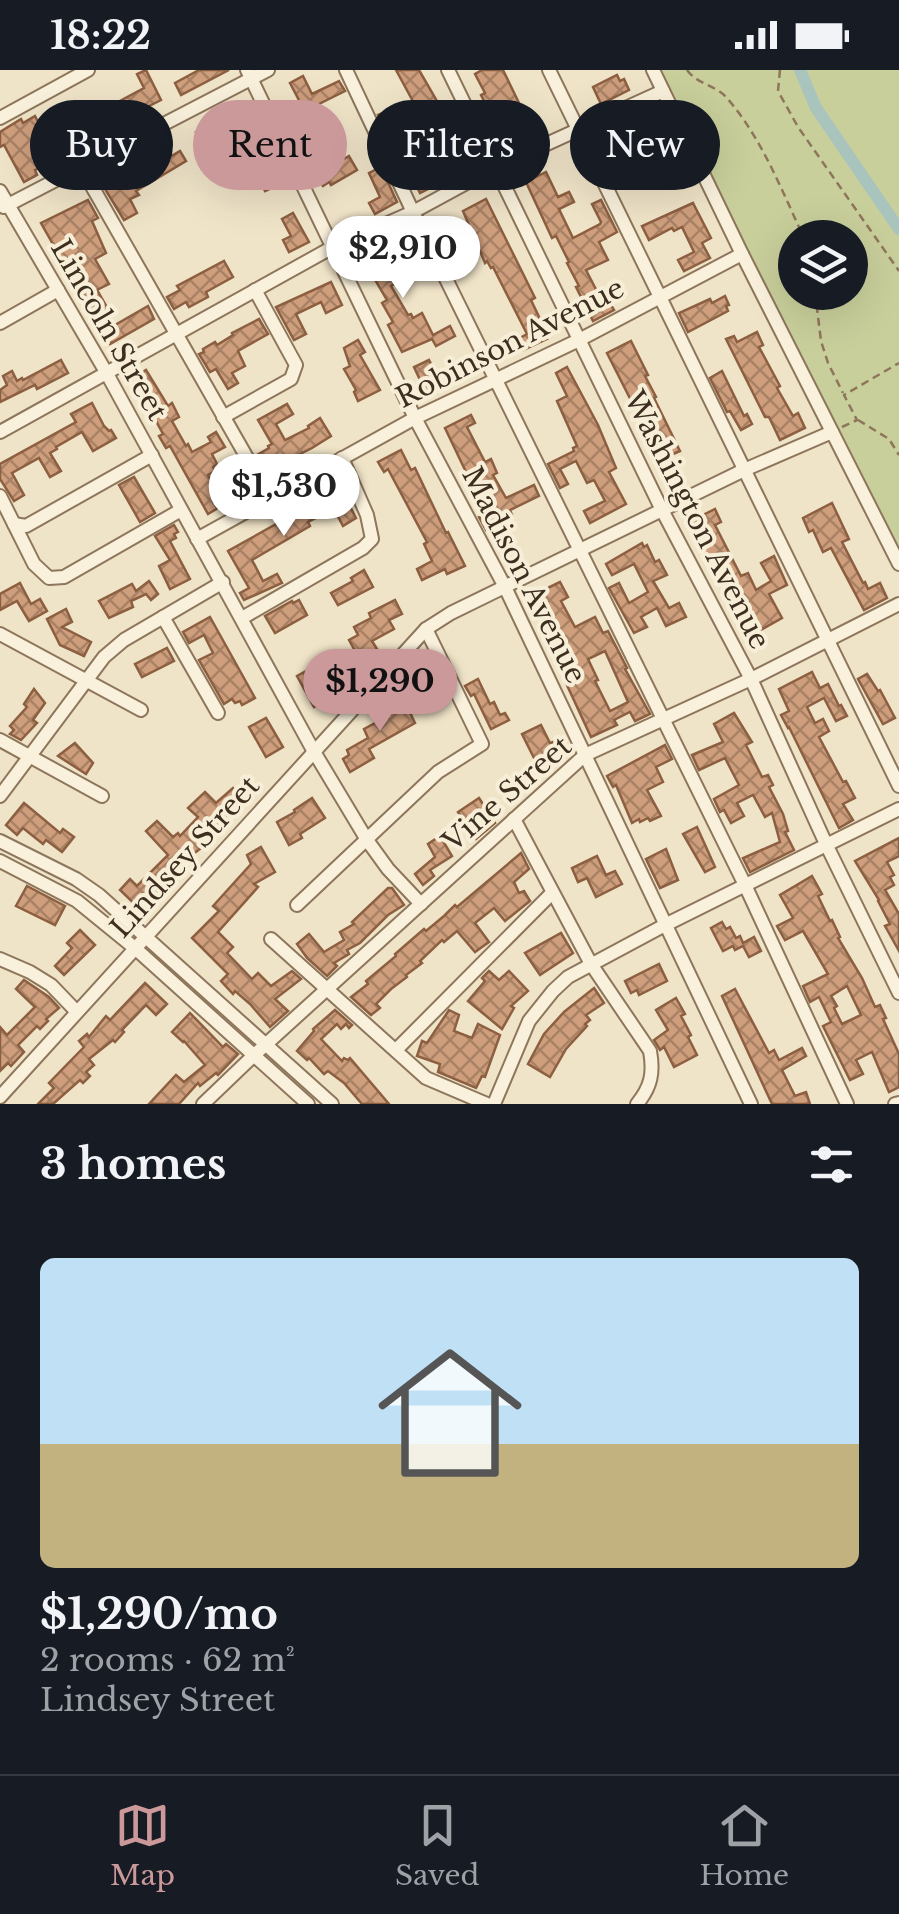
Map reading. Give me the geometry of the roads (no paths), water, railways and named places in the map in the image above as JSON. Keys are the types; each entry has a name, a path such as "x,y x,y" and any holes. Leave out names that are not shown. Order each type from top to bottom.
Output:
{"street":[{"path":"0,118 88,70"},
{"path":"173,116 249,74 268,70"},
{"path":"346,70 745,885 847,1104"},
{"name":"Washington Avenue","path":"448,70 462,100"},
{"path":"549,70 570,113"},
{"path":"652,70 899,564"},
{"name":"Madison Avenue","path":"249,74 415,418 505,587 750,1104"},
{"path":"643,100 663,91"},
{"path":"4,207 37,190"},
{"path":"94,190 270,498"},
{"path":"0,432 333,248 454,190"},
{"name":"Washington Avenue","path":"505,190 662,510 751,679 899,993"},
{"path":"608,190 899,786"},
{"name":"Lincoln Street","path":"0,191 4,207 106,372 313,750 367,840 421,904"},
{"name":"Robinson Avenue","path":"197,539 415,418 579,340 742,254"},
{"path":"0,323 58,290"},
{"path":"222,417 291,378 296,366 255,290"},
{"name":"Lindsey Street","path":"0,1097 426,629 451,613 744,470 832,432"},
{"path":"14,524 26,526 152,455"},
{"path":"242,618 372,540 367,515 342,458"},
{"path":"0,496 34,564 49,578 64,578 181,510"},
{"path":"0,796 104,657 124,640 223,582"},
{"name":"Vine Street","path":"207,1101 585,756 751,679 899,604"},
{"path":"163,617 218,713"},
{"path":"298,905 438,772 482,744 426,629"},
{"path":"0,634 141,710"},
{"path":"0,740 102,796"},
{"path":"272,939 426,1078 490,1104 530,1021 568,977 899,809"},
{"path":"514,820 591,964 650,1051 653,1068 648,1090 638,1104"},
{"path":"0,842 100,895 331,1102"},
{"path":"0,861 76,901 136,949 308,1104"},
{"path":"396,1050 552,892"},
{"path":"0,959 51,986 77,1012"},
{"path":"207,1101 227,1104"}],"waterway":[{"path":"800,70 816,108 899,229"}]}
